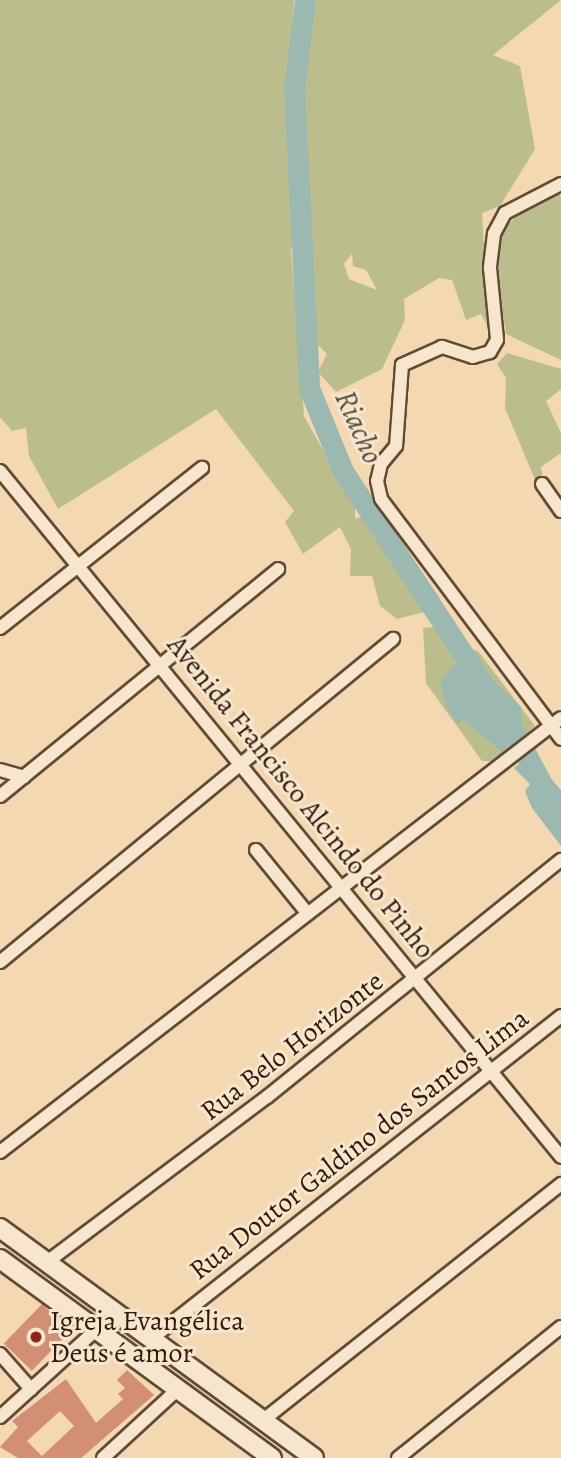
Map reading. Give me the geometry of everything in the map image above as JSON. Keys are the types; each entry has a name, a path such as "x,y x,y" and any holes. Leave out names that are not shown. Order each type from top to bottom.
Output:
{"street":[{"path":"561,184 505,213 494,234 490,268 497,340 490,352 473,357 442,347 402,365 396,446 378,471 381,499 556,722 561,739"},
{"path":"0,628 202,468"},
{"name":"Avenida Francisco Alcindo do Pinho","path":"0,471 80,563 243,761 415,979 561,1157"},
{"path":"542,484 561,511"},
{"path":"0,796 278,569"},
{"path":"0,962 393,639"},
{"path":"0,1152 342,888 510,753 556,722"},
{"path":"0,770 24,776"},
{"path":"256,850 308,914"},
{"name":"Rua Belo Horizonte","path":"47,1262 415,979 561,860"},
{"name":"Rua Doutor Galdino dos Santos Lima","path":"155,1336 561,1016"},
{"path":"262,1421 561,1184"},
{"path":"0,1228 155,1336 262,1421 314,1458"},
{"path":"0,1259 178,1389 264,1456"},
{"path":"398,1458 561,1327"},
{"path":"0,1417 96,1329"},
{"path":"0,1354 31,1389"},
{"path":"103,1458 178,1389"}],"green space":[{"path":"0,0 294,0 288,119 296,233 291,249 304,416 355,507 355,519 377,510 439,597 424,612 397,619 380,606 372,576 350,576 351,549 340,527 303,554 285,522 294,511 216,409 58,509 29,456 26,428 12,431 0,417"},
{"path":"316,0 561,0 493,55 520,66 535,149 500,206 482,213 489,329 481,314 466,320 452,280 439,278 404,299 405,320 382,369 336,392 318,372 327,354 317,344 302,94","holes":["352,254 353,266 366,270 377,290 349,279 344,264"]},
{"path":"557,191 561,197 561,360 506,334 495,265 502,231 526,206"},
{"path":"507,353 561,369 561,389 546,401 561,433 561,453 541,467 543,478 536,482 505,408 506,378 497,364"},
{"path":"437,627 450,646 478,651 535,726 496,761 482,761 426,683 423,628"}],"water":[{"path":"455,664 493,681 521,707 521,730 502,752 464,720 457,723 447,708 440,681"},
{"path":"530,755 561,790 561,846 532,808 525,791 530,784 514,768"}],"building":[{"name":"Igreja Evangélica Deus é amor","path":"42,1304 70,1331 32,1371 4,1344"},
{"path":"127,1370 154,1395 81,1458 18,1458 0,1447 18,1427 12,1421 66,1379 96,1423 123,1399 118,1394 125,1388 117,1380","holes":["60,1411 74,1426 42,1456 27,1441"]}],"waterway":[{"name":"Riacho","path":"305,0 294,89 309,388 343,471 513,730 561,819"}],"place":[{"name":"Igreja Evangélica Deus é amor","path":"36,1337"}]}
